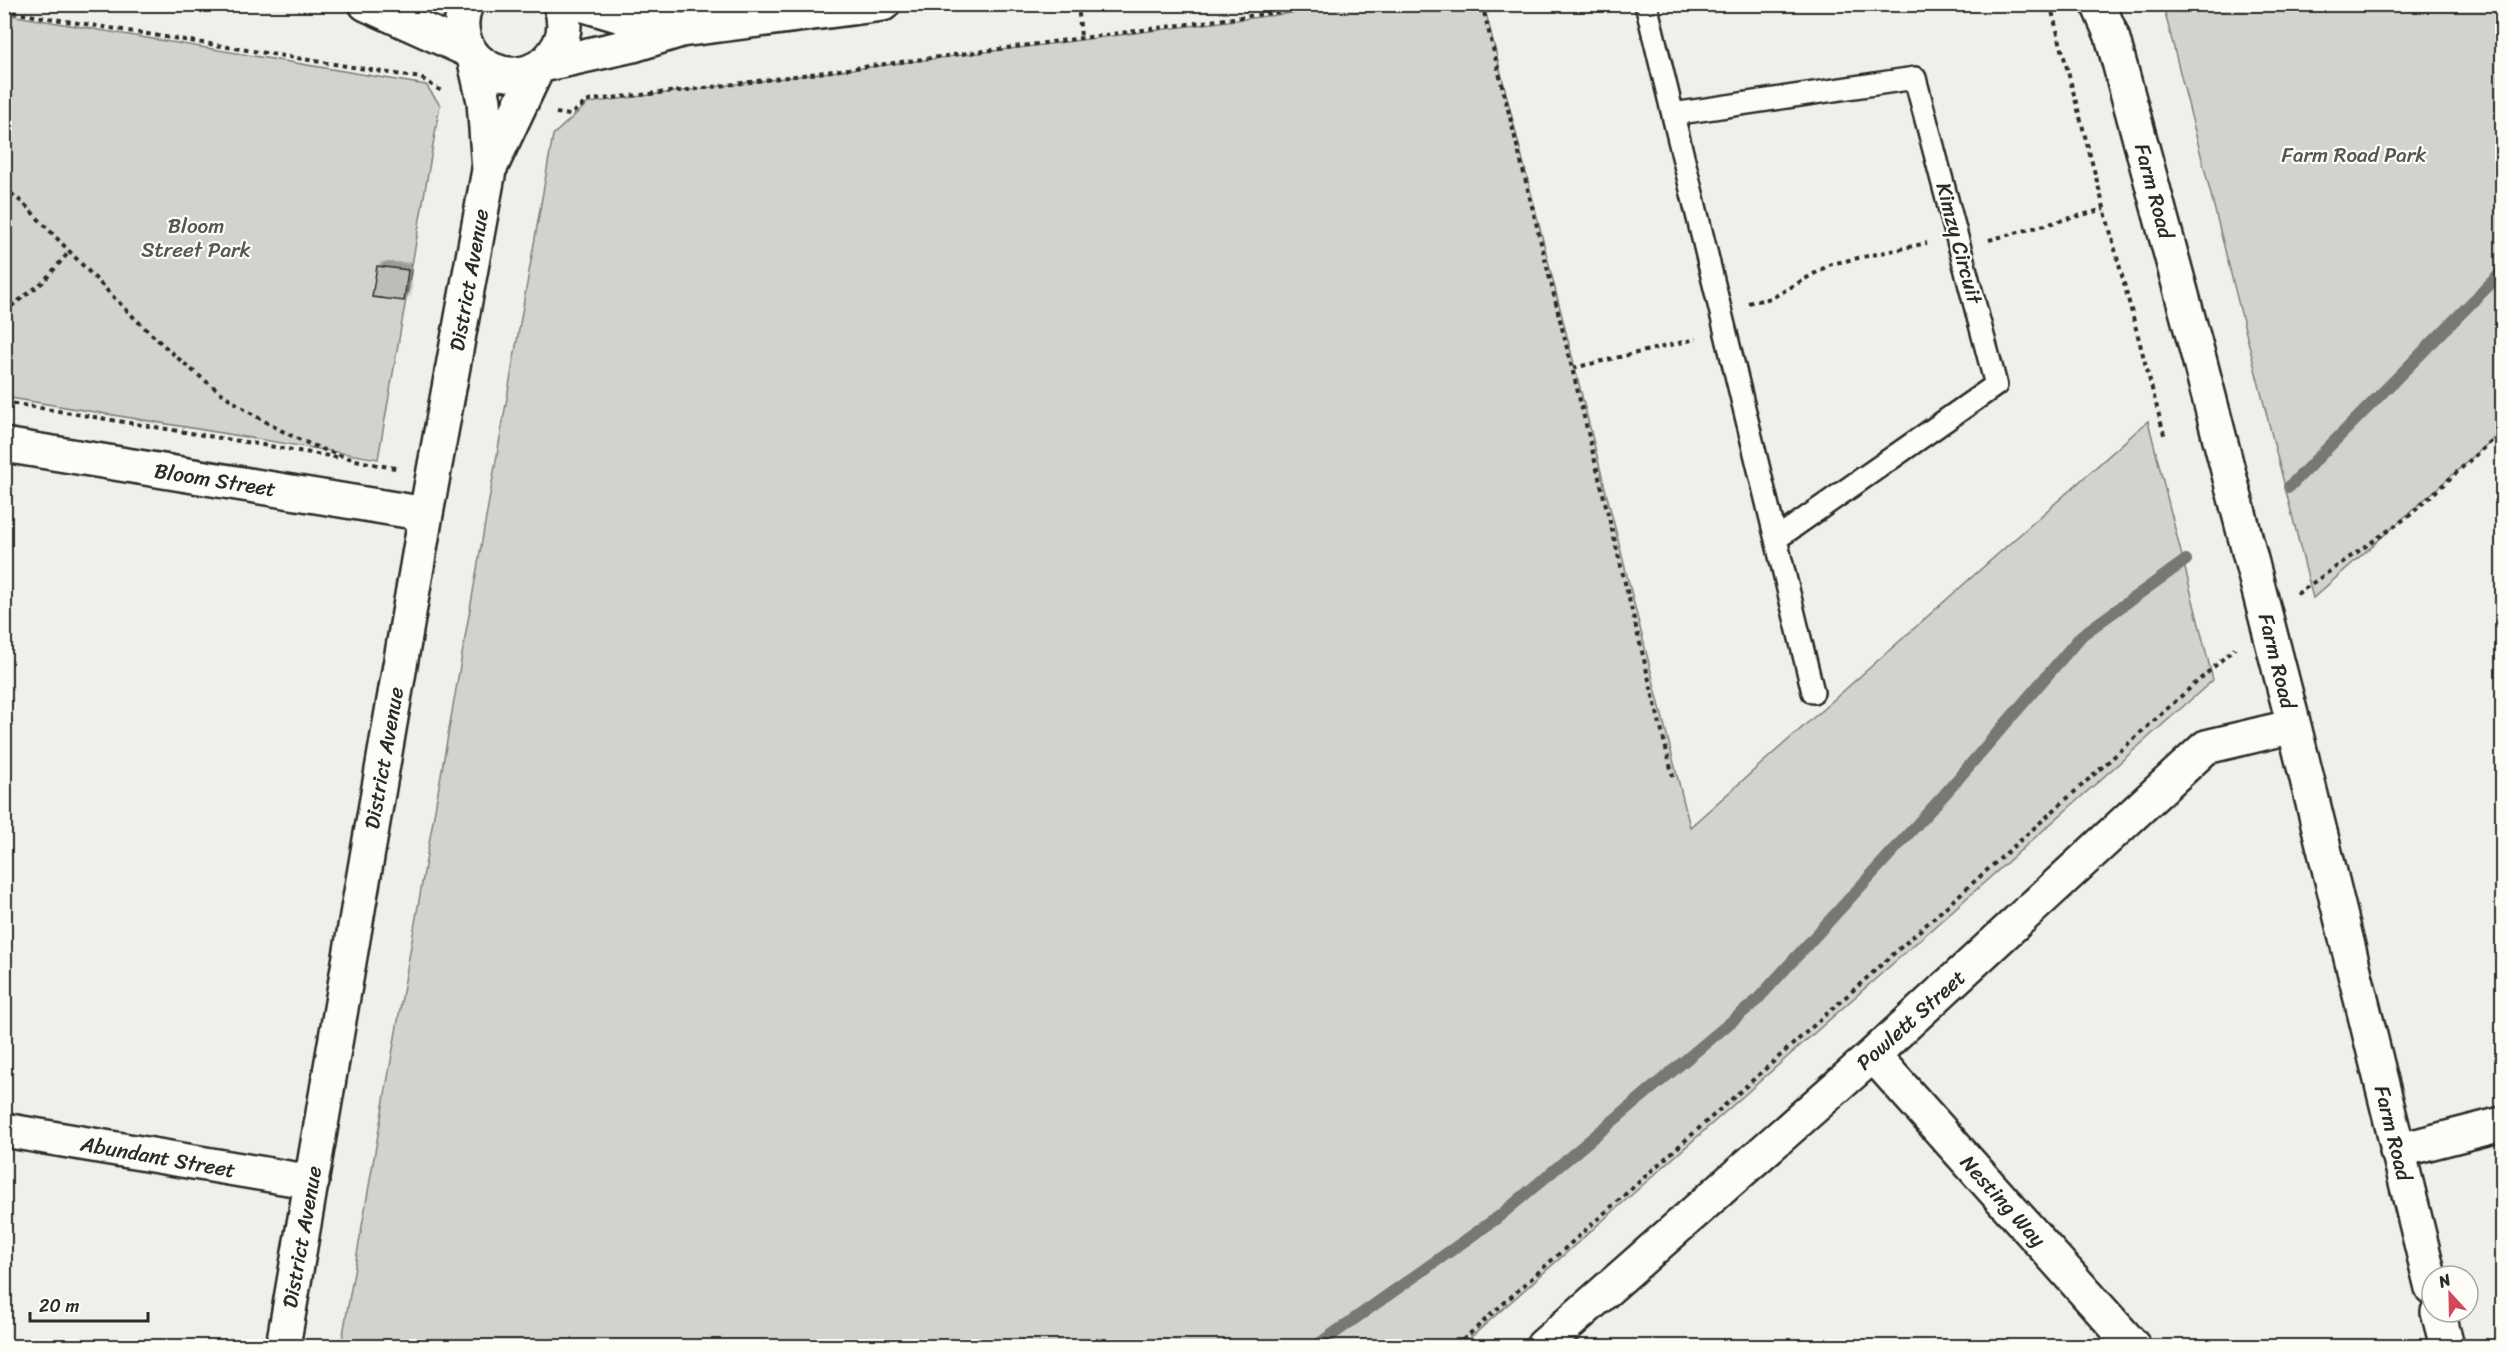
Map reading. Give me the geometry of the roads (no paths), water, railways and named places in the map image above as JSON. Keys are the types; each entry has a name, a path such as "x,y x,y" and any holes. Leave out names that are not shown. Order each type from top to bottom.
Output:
{"street":[{"path":"366,4 472,54 487,68 501,73 523,74 540,67 633,45 681,30 883,4"},
{"name":"District Avenue","path":"283,1347 426,514 489,170 484,101 472,54 462,30 466,4"},
{"name":"District Avenue","path":"489,170 540,67 555,54 561,40 564,19 560,4"},
{"path":"581,4 638,21 681,30"},
{"name":"Farm Road","path":"2098,4 2114,20 2294,726 2426,1264"},
{"name":"Bloom Street","path":"4,445 426,514"},
{"name":"Powlett Street","path":"1543,1347 1873,1055 2206,747 2294,726"},
{"name":"Nesting Way","path":"1873,1055 2133,1347"},
{"path":"2397,1151 2502,1124"},
{"name":"Abundant Street","path":"4,1130 312,1182"},
{"path":"2441,1324 2447,1347"}],"lane":[{"path":"1646,4 1813,692"},
{"name":"Kimzy Circuit","path":"1673,114 1915,78 1996,385 1776,539"}],"waterway":[{"path":"2289,487 2502,272"},
{"path":"1316,1346 1497,1218 1756,1001 1944,795 2082,635 2186,560"}],"park label":[{"name":"Farm Road Park","path":"2354,155"},
{"name":"Bloom Street Park","path":"196,238"}]}
